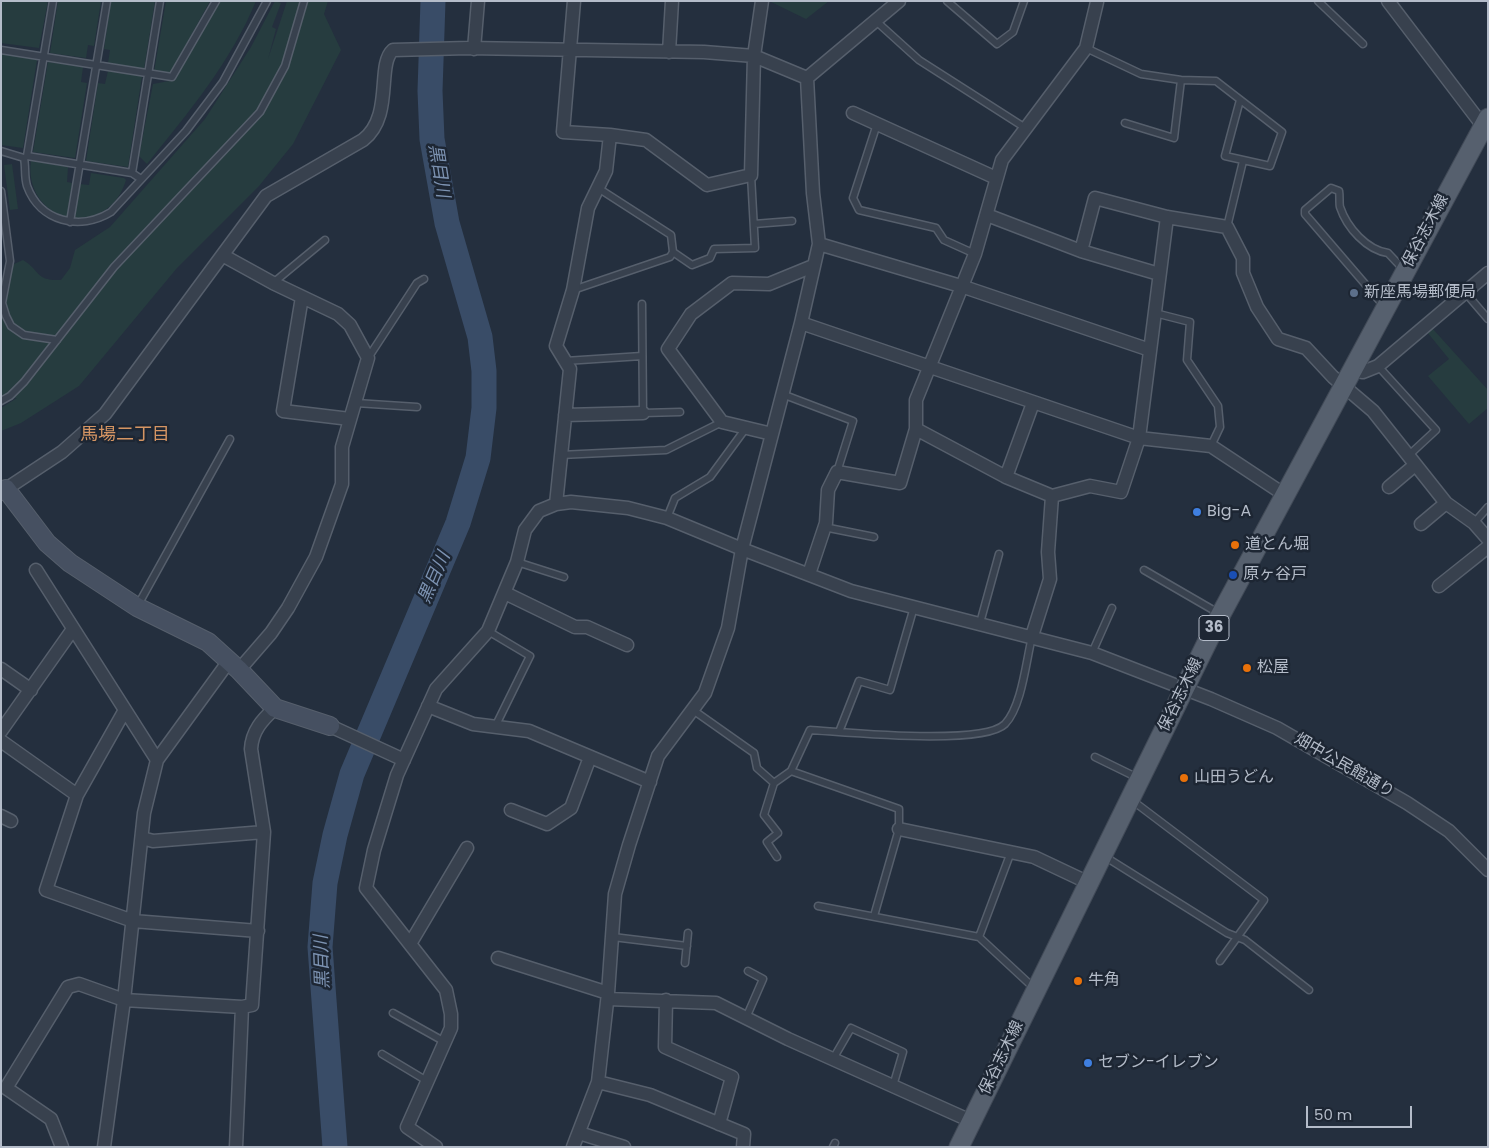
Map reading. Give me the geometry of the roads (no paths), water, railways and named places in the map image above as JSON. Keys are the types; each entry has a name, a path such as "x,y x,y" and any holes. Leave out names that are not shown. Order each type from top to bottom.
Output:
{"main road":[{"name":"保谷志木線","path":"959,1147 1221,614 1404,271 1484,130"}],"street":[{"path":"471,48 478,1"},
{"path":"574,1 563,132 646,140 707,185 751,174 754,56 762,1"},
{"path":"669,52 672,1"},
{"path":"809,574 824,527 828,490 837,472 900,483 916,429 916,400 976,254 1002,160 1086,48 1097,1"},
{"path":"807,78 877,22 898,2"},
{"path":"1392,3 1484,130"},
{"path":"400,758 333,728 275,708 208,642 137,606 64,558 47,543 4,490 62,452 105,414 224,256 266,196 363,140 375,130 381,106 388,58 393,50 400,48 471,48 669,52 754,56 807,78"},
{"path":"574,1147 598,1082 608,996 615,894 658,756 706,693 728,628 742,549 801,323 819,244 813,193 807,78"},
{"path":"853,113 996,178"},
{"path":"436,1147 407,1127 451,1028 446,990 366,888 374,850 400,758 436,689 488,631 517,562 526,530 539,512 556,504 570,369 556,346 573,290 588,208 606,171 610,136"},
{"path":"1081,251 1095,198 1167,217 1227,227 1243,258 1243,273 1258,307 1278,339 1306,348 1347,378 1446,503 1474,523 1488,540"},
{"path":"988,215 1081,251 1159,274"},
{"path":"916,429 1006,476 1052,496 1090,486 1121,492 1139,438 1167,217"},
{"path":"819,244 964,287 1150,350"},
{"path":"104,1147 124,1000 144,813 157,760 234,666 271,633 288,608 316,557 342,484 342,447 368,358 350,325 338,314 272,283 224,256"},
{"path":"772,434 722,422 668,349 691,314 732,283 769,284 813,266"},
{"path":"1347,378 1378,366 1464,291 1488,274"},
{"path":"302,297 283,411 350,419"},
{"path":"801,323 1139,438 1211,446 1285,495"},
{"path":"1006,476 1033,403"},
{"path":"565,415 643,413"},
{"path":"1389,487 1412,460"},
{"path":"1032,636 1050,578 1048,552 1052,496"},
{"name":"畑中公民館通り","path":"556,504 592,503 628,508 667,518 851,591 1032,636 1092,653 1185,688 1277,728 1407,803 1449,831 1488,870"},
{"path":"1421,524 1446,503"},
{"path":"1439,586 1488,546"},
{"path":"36,570 157,760"},
{"path":"505,593 575,627 587,627 627,645"},
{"path":"1,731 73,629"},
{"path":"1,669 31,690"},
{"path":"428,706 473,724 529,731 650,782"},
{"path":"62,1147 51,1119 6,1088 68,987 79,984 124,1000 242,1007 252,1005 264,832 251,749 252,740 262,720 275,708"},
{"path":"125,710 77,795 46,890 133,921 258,931"},
{"path":"1,741 77,795"},
{"path":"511,810 547,824 555,819 571,808 590,757"},
{"path":"899,829 1034,857 1089,882"},
{"path":"142,838 153,841 264,832"},
{"path":"410,944 467,848"},
{"path":"498,958 608,996 716,1003 833,1059 971,1121"},
{"path":"666,1000 665,1047 732,1077 719,1124"},
{"path":"236,1147 242,1007"},
{"path":"598,1082 650,1094 744,1134 743,1147"},
{"path":"579,1132 624,1147"}],"lane":[{"path":"53,1 26,157 25,176 34,200 44,212 70,222 93,222 111,212 186,131 223,82 267,1"},
{"path":"70,222 107,1"},
{"path":"132,173 160,1"},
{"path":"1,50 172,77 216,1"},
{"path":"1,401 16,390 58,340 114,267 260,112 285,66 304,1"},
{"path":"947,1 997,44 1013,32 1024,1"},
{"path":"1318,1 1363,44"},
{"path":"877,22 919,60 1027,128"},
{"path":"1086,48 1141,74 1181,80 1216,81 1282,132 1270,166 1243,162 1224,156 1240,100"},
{"path":"1124,123 1174,138 1181,80"},
{"path":"877,124 853,198 859,210 936,228 944,240 976,254"},
{"path":"1,151 26,157 132,173 141,179"},
{"path":"1227,227 1243,162"},
{"path":"673,252 692,265 710,258 714,249 755,248 751,174"},
{"path":"573,290 670,257 673,252 671,235 598,188"},
{"path":"1385,307 1305,214 1305,210 1331,188 1339,191 1340,207 1366,244 1378,251 1388,253 1404,271"},
{"path":"1,191 10,260 2,303 6,316 12,326 24,335 58,340"},
{"path":"754,224 792,221"},
{"path":"272,283 325,240"},
{"path":"368,358 418,283 424,279"},
{"path":"1464,291 1488,319"},
{"path":"642,304 643,413 680,412"},
{"path":"1155,313 1190,322 1187,360 1218,406 1220,427 1211,446"},
{"path":"565,361 642,356"},
{"path":"1378,366 1436,430 1412,460"},
{"path":"782,394 853,421 837,472"},
{"path":"356,403 417,407"},
{"path":"560,455 666,450 722,422"},
{"path":"667,518 675,498 710,477 746,428"},
{"path":"137,606 230,439"},
{"path":"1474,523 1488,507"},
{"path":"824,527 874,537"},
{"path":"980,623 999,554"},
{"path":"517,562 564,577"},
{"path":"1144,570 1221,614"},
{"path":"839,732 859,681 890,690 914,607"},
{"path":"1092,653 1112,608"},
{"path":"488,631 530,656 494,727"},
{"path":"777,857 767,842 778,833 764,815 774,783 791,771 810,730 911,736 987,733 1004,725 1011,716 1018,696 1032,636"},
{"path":"693,710 754,753 757,768 774,783"},
{"path":"1094,757 1140,779"},
{"path":"791,771 899,810 899,829 874,916"},
{"path":"1130,799 1264,900 1220,960"},
{"path":"979,936 1011,852"},
{"path":"1103,855 1227,933 1245,940 1309,990"},
{"path":"818,906 979,936 1036,990"},
{"path":"685,963 688,933"},
{"path":"613,938 687,946"},
{"path":"746,1018 763,979 748,971"},
{"path":"392,1013 445,1042"},
{"path":"833,1059 851,1028 903,1052 893,1086"},
{"path":"382,1054 427,1081"}],"waterway":[{"name":"黒目川","path":"335,1147 320,947 325,883 335,835 352,774 458,523 478,458 484,408 484,371 480,337 447,223 432,139 430,91 433,1"}],"place":[{"name":"新座馬場郵便局","path":"1354,293"},
{"name":"Big-A","path":"1197,512"},
{"name":"道とん堀","path":"1235,545"},
{"name":"原ヶ谷戸","path":"1233,575"},
{"name":"松屋","path":"1247,668"},
{"name":"山田うどん","path":"1184,778"},
{"name":"牛角","path":"1078,981"},
{"name":"セブン-イレブン","path":"1088,1063"}],"district":[{"name":"馬場二丁目","path":"125,435"}]}
